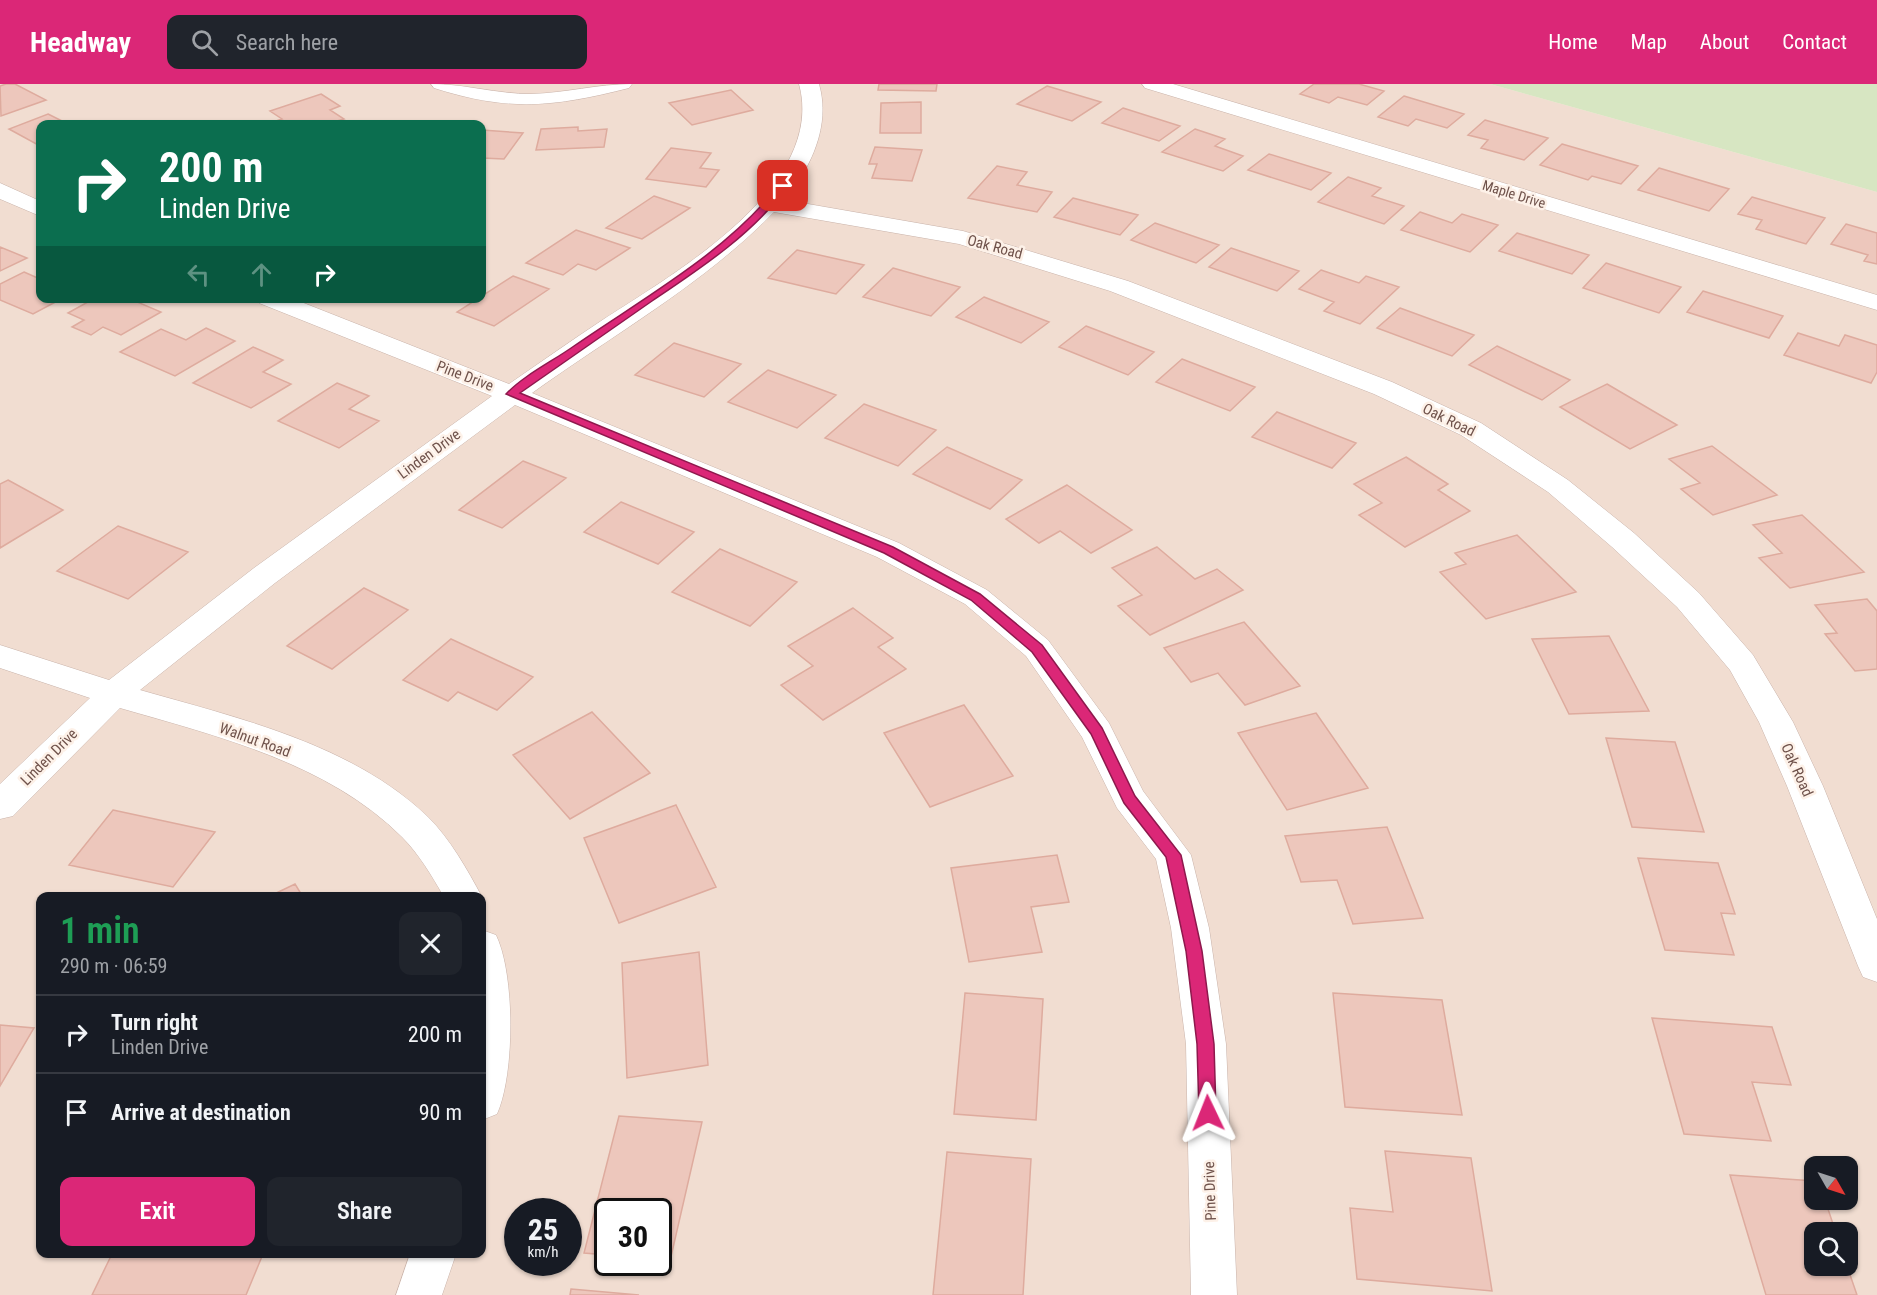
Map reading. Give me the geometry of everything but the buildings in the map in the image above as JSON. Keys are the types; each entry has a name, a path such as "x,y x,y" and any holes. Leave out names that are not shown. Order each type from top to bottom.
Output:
{"street":[{"path":"441,84 479,97 523,101 570,97 622,84"},
{"name":"Linden Drive","path":"0,806 114,693 169,648 275,566 512,394 698,265 770,204 797,168 808,140 813,111 809,84"},
{"name":"Maple Drive","path":"1152,84 1877,303"},
{"path":"0,190 36,207"},
{"name":"Oak Road","path":"770,204 963,238 1119,286 1383,388 1471,429 1558,486 1623,540 1688,600 1742,663 1776,722 1805,786 1877,966"},
{"name":"Pine Drive","path":"281,303 512,394 888,550 976,597 1037,648 1097,732 1129,799 1173,855 1190,928 1206,1044 1214,1295"},
{"name":"Walnut Road","path":"0,656 258,740 314,763 363,789 408,821 442,861 460,892"},
{"path":"486,975 492,1018 486,1068"},
{"path":"419,1295 432,1258"}],"shaded area":[{"path":"0,84 1490,84 1877,192 1877,1295 0,1295"}],"green space":[{"path":"1490,84 1877,84 1877,192"}],"route":[{"path":"783,186 770,204 734,237 698,265 512,394 888,550 976,597 1037,648 1097,732 1129,799 1173,855 1194,951 1206,1044 1208,1113"}]}
